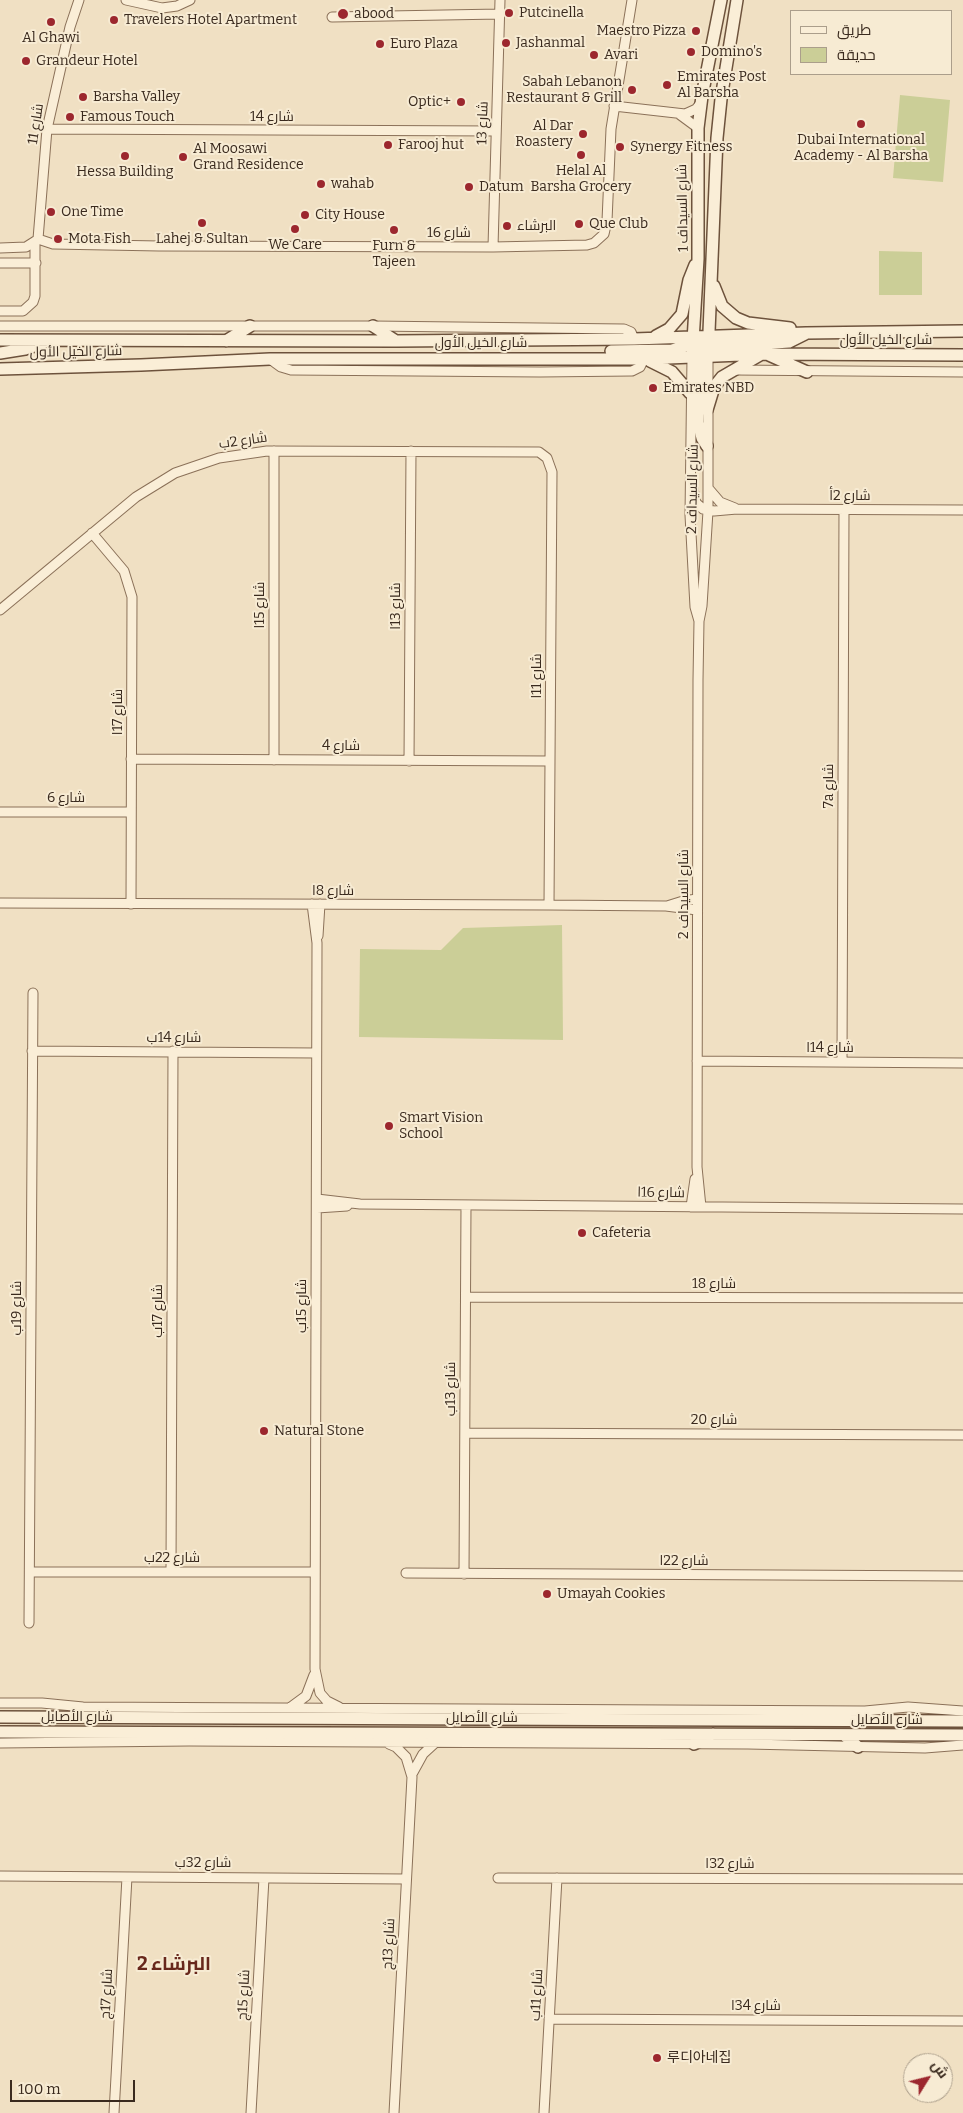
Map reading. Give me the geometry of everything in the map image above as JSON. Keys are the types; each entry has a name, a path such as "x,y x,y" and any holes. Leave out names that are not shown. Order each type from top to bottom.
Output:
{"street":[{"name":"شارع 11","path":"0,311 22,311 31,305 36,296 37,241 47,129 70,27 79,0"},
{"path":"126,0 162,8 177,6 190,0"},
{"name":"شارع 13","path":"493,247 500,0"},
{"name":"شارع 16","path":"37,241 53,244 493,247 588,245 600,239 604,234 607,221 609,155 614,106 632,0"},
{"name":"شارع السيداف 1","path":"701,347 698,259 698,128 700,104 721,0"},
{"name":"شارع السيداف 1","path":"701,347 712,271 717,138 721,99 737,1"},
{"path":"332,17 500,14"},
{"path":"614,106 678,114 691,112 700,104"},
{"path":"678,114 698,128"},
{"name":"شارع 14","path":"47,129 496,132"},
{"path":"0,248 22,248 37,241"},
{"path":"651,338 669,329 682,314 691,274 698,259"},
{"path":"0,263 36,264"},
{"path":"712,271 719,301 736,318 748,323 791,328 806,333"},
{"path":"0,326 373,326 624,329 631,332 634,339"},
{"path":"226,341 250,326"},
{"path":"373,326 396,341"},
{"name":"شارع الخيل الأول","path":"0,369 270,359 645,359 701,347 806,333 963,331"},
{"name":"شارع الخيل الأول","path":"3,340 396,341 651,338 701,347 764,354 963,356"},
{"path":"0,353 25,349 49,340"},
{"path":"590,358 605,351 672,350 701,347 698,422 702,438 707,446"},
{"name":"شارع السيداف 2","path":"699,621 695,607 690,393 701,347"},
{"name":"شارع السيداف 2","path":"696,1207 699,621 702,606 708,510 707,410 701,347"},
{"path":"707,410 718,382 731,370 764,354 807,372"},
{"path":"270,359 281,367 291,370 530,372 632,371 640,367 645,359 672,372 690,393"},
{"path":"731,370 963,372"},
{"name":"شارع 2ب","path":"0,610 136,497 175,473 218,458 274,451 539,452"},
{"name":"شارع 15ا","path":"274,451 274,760"},
{"name":"شارع 13ا","path":"409,761 411,451"},
{"name":"شارع 11ا","path":"539,452 548,458 552,472 549,905"},
{"path":"691,479 696,503 708,510"},
{"name":"شارع 2أ","path":"708,488 720,502 738,509"},
{"name":"شارع 2أ","path":"708,510 963,510"},
{"name":"7a شارع","path":"842,1062 844,510"},
{"name":"شارع 17ا","path":"92,533 124,571 132,597 131,904"},
{"name":"شارع 4","path":"131,759 550,761"},
{"name":"شارع 6","path":"0,812 132,812"},
{"name":"شارع 8ا","path":"666,906 697,899"},
{"name":"شارع 8ا","path":"0,903 666,906 697,910"},
{"name":"شارع 15ب","path":"316,904 315,1670 318,1688 323,1697 331,1704 346,1708"},
{"name":"شارع 19ب","path":"29,1623 32,994"},
{"name":"شارع 14ب","path":"32,1051 316,1052"},
{"name":"شارع 17ب","path":"171,1571 173,1051"},
{"name":"شارع 14ا","path":"697,1061 963,1063"},
{"name":"شارع 16ا","path":"317,1204 963,1209"},
{"name":"شارع 13ب","path":"464,1574 466,1205"},
{"name":"شارع 18","path":"466,1297 963,1298"},
{"name":"شارع 20","path":"465,1433 963,1435"},
{"name":"شارع 22ب","path":"30,1572 315,1572"},
{"name":"شارع 22ا","path":"406,1573 963,1576"},
{"name":"شارع 15ب","path":"285,1708 295,1705 306,1696 315,1670"},
{"path":"0,1703 152,1712 285,1708 865,1711 908,1708 963,1711"},
{"path":"346,1708 378,1718"},
{"name":"شارع الأصايل","path":"0,1716 152,1712 378,1718 963,1721"},
{"name":"شارع الأصايل","path":"0,1732 188,1737 714,1733 963,1735"},
{"path":"694,1744 714,1733"},
{"path":"844,1735 858,1747"},
{"path":"0,1743 188,1737 435,1743 694,1744 925,1748 963,1745"},
{"name":"شارع 13ج","path":"383,1742 401,1751 409,1763 412,1777 394,2113"},
{"name":"شارع 13ج","path":"412,1777 418,1760 435,1743"},
{"name":"شارع 32ب","path":"0,1876 406,1879"},
{"name":"شارع 17ج","path":"114,2113 127,1877"},
{"name":"شارع 15ج","path":"251,2113 264,1878"},
{"name":"شارع 32ا","path":"498,1878 963,1879"},
{"name":"شارع 11ب","path":"544,2113 557,1878"},
{"name":"شارع 34ا","path":"549,2019 963,2021"}],"green space":[{"path":"900,95 950,100 943,182 893,178"},
{"path":"879,251 922,252 922,295 879,295"},
{"path":"562,925 563,1040 359,1037 360,949 441,950 463,928"}],"place":[{"name":"Putcinella","path":"509,13"},
{"name":"abood","path":"343,14"},
{"name":"Travelers Hotel Apartment","path":"114,20"},
{"name":"Al Ghawi","path":"51,22"},
{"name":"Maestro Pizza","path":"696,31"},
{"name":"Jashanmal","path":"506,43"},
{"name":"Euro Plaza","path":"380,44"},
{"name":"Domino's","path":"691,52"},
{"name":"Avari","path":"594,55"},
{"name":"Grandeur Hotel","path":"26,61"},
{"name":"Emirates Post Al Barsha","path":"667,85"},
{"name":"Sabah Lebanon Restaurant & Grill","path":"632,90"},
{"name":"Barsha Valley","path":"83,97"},
{"name":"Optic+","path":"461,102"},
{"name":"Famous Touch","path":"70,117"},
{"name":"Dubai International Academy - Al Barsha","path":"861,124"},
{"name":"Al Dar Roastery","path":"583,134"},
{"name":"Farooj hut","path":"388,145"},
{"name":"Synergy Fitness","path":"620,147"},
{"name":"Helal Al Barsha Grocery","path":"581,155"},
{"name":"Hessa Building","path":"125,156"},
{"name":"Al Moosawi Grand Residence","path":"183,157"},
{"name":"wahab","path":"321,184"},
{"name":"Datum","path":"469,187"},
{"name":"One Time","path":"51,212"},
{"name":"City House","path":"305,215"},
{"name":"Lahej & Sultan","path":"202,223"},
{"name":"Que Club","path":"579,224"},
{"name":"البرشاء","path":"507,226"},
{"name":"We Care","path":"295,229"},
{"name":"Furn & Tajeen","path":"394,230"},
{"name":"Mota Fish","path":"58,239"},
{"name":"Emirates NBD","path":"653,388"},
{"name":"Smart Vision School","path":"389,1126"},
{"name":"Cafeteria","path":"582,1233"},
{"name":"Natural Stone","path":"264,1431"},
{"name":"Umayah Cookies","path":"547,1594"},
{"name":"루디아네집","path":"657,2058"}],"district":[{"name":"البرشاء 2","path":"174,1965"}]}
